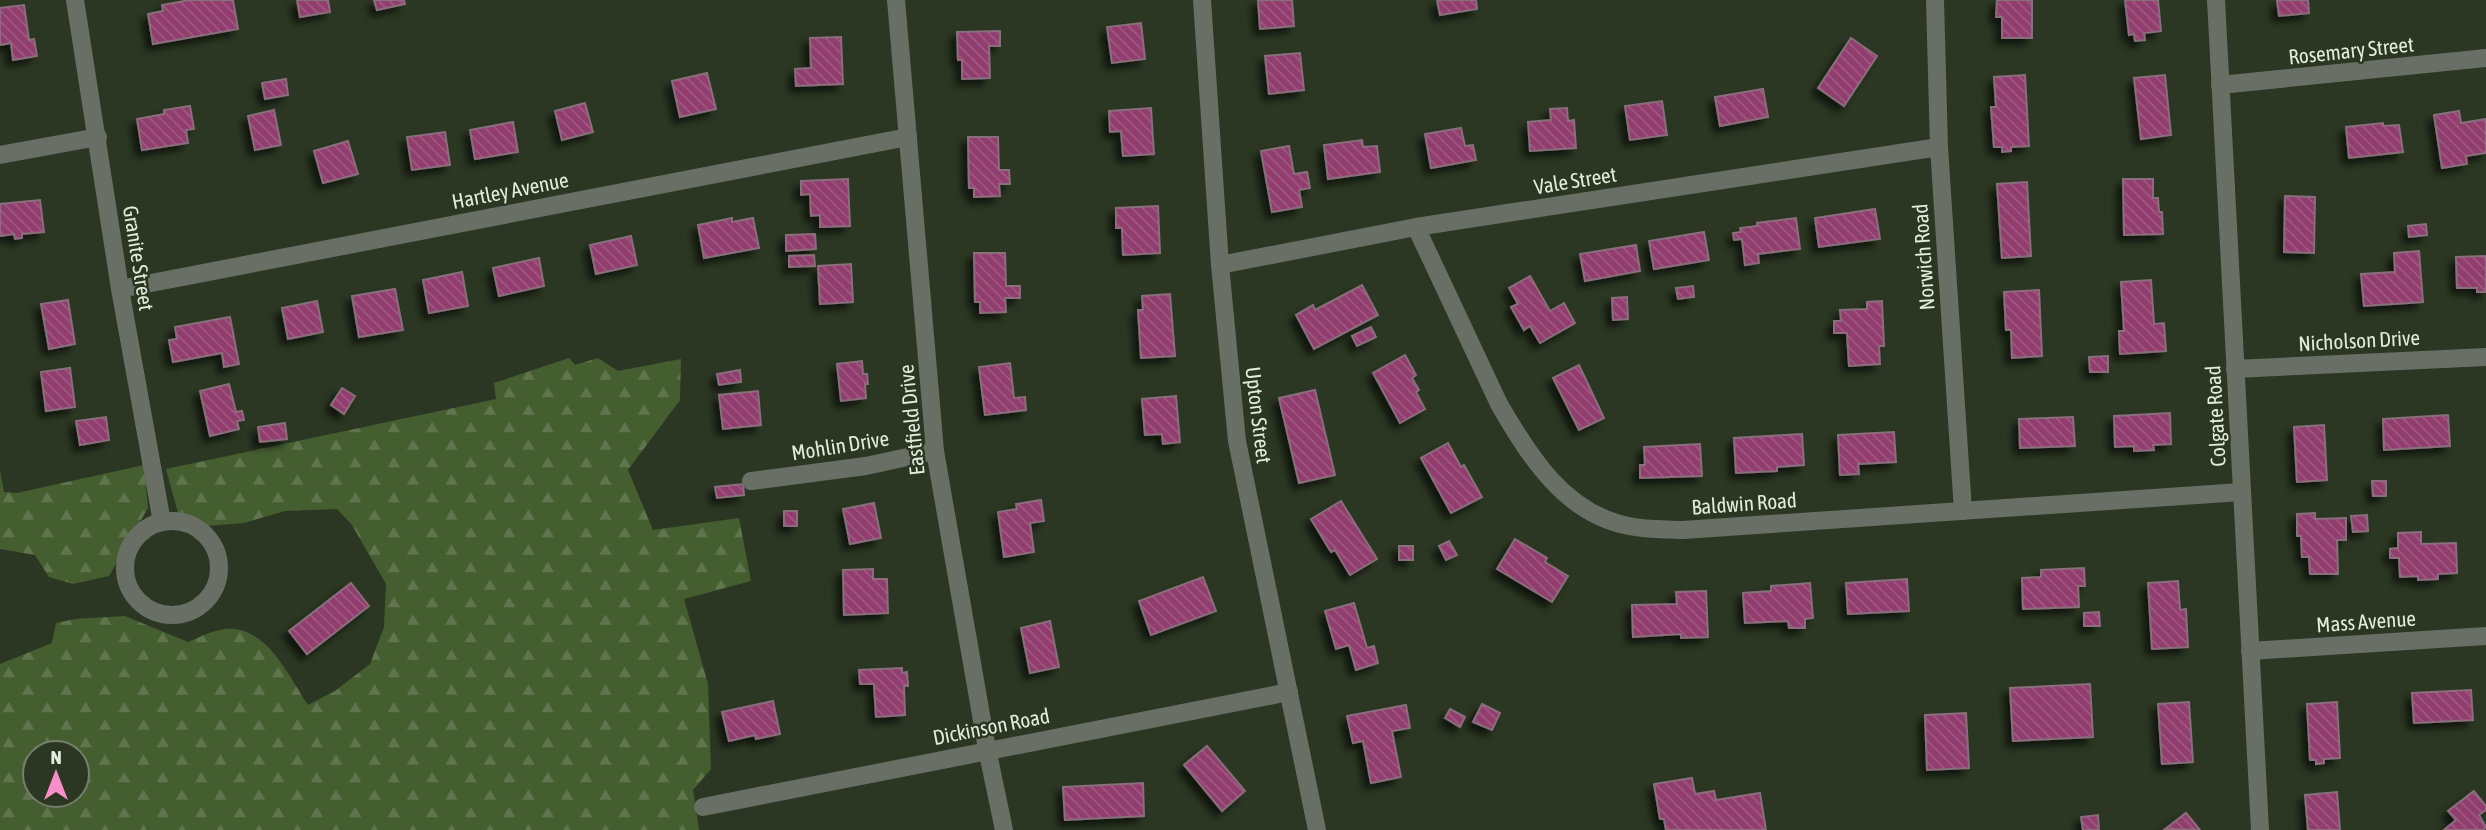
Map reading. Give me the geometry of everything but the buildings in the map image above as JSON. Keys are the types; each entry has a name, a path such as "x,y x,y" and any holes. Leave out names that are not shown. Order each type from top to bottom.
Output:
{"street":[{"name":"Granite Street","path":"75,0 120,289 162,522"},
{"name":"Eastfield Drive","path":"896,0 935,451 987,750 1004,830"},
{"name":"Upton Street","path":"1202,0 1220,265 1237,441 1317,830"},
{"name":"Norwich Road","path":"1935,0 1939,148 1963,511"},
{"name":"Colgate Road","path":"2216,0 2260,830"},
{"name":"Rosemary Street","path":"2220,85 2486,58"},
{"path":"0,155 97,137"},
{"name":"Hartley Avenue","path":"120,289 908,137"},
{"name":"Vale Street","path":"1220,265 1416,227 1939,148"},
{"name":"Baldwin Road","path":"1416,227 1514,431 1558,488 1579,505 1605,520 1651,529 1683,530 2241,492"},
{"name":"Nicholson Drive","path":"2235,369 2486,357"},
{"name":"Mohlin Drive","path":"751,481 866,466 935,451"},
{"path":"176,521 196,528 211,542 219,569 217,583 201,606 175,615 148,609 138,601 125,579 126,554 131,543 150,526 162,522 176,521"},
{"name":"Mass Avenue","path":"2250,651 2486,636"},
{"name":"Dickinson Road","path":"703,807 1289,692"}],"green space":[{"path":"569,358 575,365 598,358 618,371 681,359 680,400 628,470 653,530 739,518 751,581 684,599 708,684 711,769 693,790 699,830 0,830 0,664 52,643 56,623 125,616 188,642 223,629 247,632 259,639 278,658 308,705 335,691 370,664 384,627 386,584 352,525 337,509 285,511 244,523 206,526 178,513 166,469 496,399 494,383"},
{"path":"144,465 148,508 109,576 73,584 49,577 35,555 0,549 0,471 4,492 17,493"}]}
